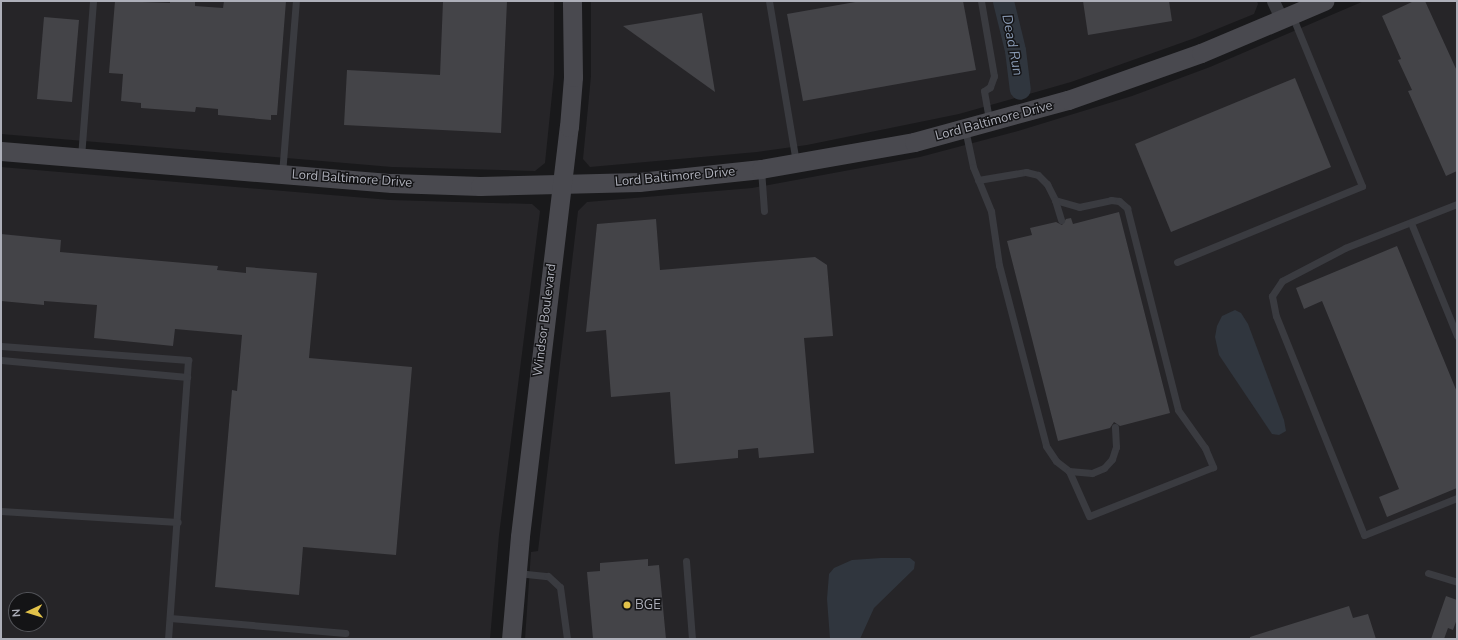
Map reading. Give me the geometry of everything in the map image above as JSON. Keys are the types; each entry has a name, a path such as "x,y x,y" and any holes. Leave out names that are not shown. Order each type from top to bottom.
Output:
{"main road":[{"name":"Windsor Boulevard","path":"511,639 517,573 573,77 572,1"},
{"name":"Lord Baltimore Drive","path":"1,151 81,159 436,185 561,185 639,182 761,169 907,144 989,122 1126,81 1324,1"}],"street":[{"path":"1273,1 1287,17"}],"lane":[{"path":"81,159 93,1"},
{"path":"282,174 296,1"},
{"path":"769,1 796,164"},
{"path":"981,1 994,76 990,87 984,91 989,122"},
{"path":"1177,262 1362,186 1287,17"},
{"path":"965,129 978,180 991,211 999,265 1046,446 1056,461 1069,471 1089,516 1213,466 1205,448 1178,410 1127,208 1115,201 1079,207 1055,200"},
{"path":"761,169 764,211"},
{"path":"978,180 1026,172 1038,175 1047,184 1055,200 1061,220"},
{"path":"1457,204 1345,248 1282,282 1272,296 1272,305 1364,535 1457,498"},
{"path":"1411,223 1457,336"},
{"path":"1,346 188,360 178,522 168,639"},
{"path":"1,360 187,377"},
{"path":"1069,471 1092,473 1104,468 1112,459 1116,447 1115,427"},
{"path":"1,511 178,522"},
{"path":"686,561 692,639"},
{"path":"517,573 548,576 560,587 567,639"},
{"path":"1428,573 1457,582"},
{"path":"170,618 345,633"}],"shaded area":[{"path":"1,1 554,1 554,75 545,163 535,171 392,167 1,134"},
{"path":"591,1 1257,1 1258,4 1254,14 1195,38 1071,82 959,114 807,145 757,152 590,167 583,159 591,76"},
{"path":"1364,1 1457,1 1457,639 525,639 531,552 538,551 578,211 587,202 752,188 920,157 1018,131 1132,96 1210,67"},
{"path":"1,167 390,200 532,204 540,211 499,535 490,639 1,639"},
{"path":"1235,310 1241,313 1248,324 1284,420 1286,431 1279,435 1272,434 1219,355 1215,337 1217,326 1222,316"},
{"path":"910,558 915,562 914,569 874,608 860,639 830,639 827,599 829,574 834,568 852,560"}],"building":[{"path":"115,1 170,3 170,1 195,1 195,6 223,8 224,1 286,1 277,115 271,115 271,120 218,115 218,109 196,107 195,112 141,108 141,103 121,101 123,74 109,73"},
{"path":"443,1 507,1 501,133 344,125 347,70 440,75"},
{"path":"861,1 963,1 976,70 803,101 787,14"},
{"path":"1083,1 1169,1 1172,21 1088,35"},
{"path":"1414,1 1425,1 1457,71 1457,171 1446,176 1408,91 1412,90 1398,60 1401,59 1382,16"},
{"path":"702,13 715,92 623,26"},
{"path":"44,17 79,20 72,102 37,99"},
{"path":"1295,78 1331,167 1171,232 1135,144"},
{"path":"1119,212 1170,413 1120,426 1114,422 1110,428 1058,441 1007,241 1032,235 1030,228 1056,222 1062,225 1066,219 1071,218 1073,224"},
{"path":"656,219 660,270 815,257 827,265 833,336 804,338 814,453 759,458 758,448 738,450 738,458 675,464 670,392 611,397 606,330 586,332 597,224"},
{"path":"1,234 61,240 60,252 218,266 217,270 246,273 246,267 317,273 309,358 412,367 396,555 303,547 299,595 215,587 232,390 237,391 242,335 175,329 173,346 94,338 97,305 44,301 44,305 1,301"},
{"path":"1397,246 1457,392 1457,488 1387,517 1379,497 1399,489 1322,301 1304,309 1296,288"},
{"name":"BGE","path":"648,559 648,566 659,565 666,639 593,639 587,572 600,571 600,563"},
{"path":"1446,596 1457,600 1457,619 1453,630 1448,628 1444,639 1431,639"},
{"path":"1349,606 1353,618 1368,614 1376,639 1250,639 1250,637"}],"waterway":[{"name":"Dead Run","path":"1003,1 1015,50 1020,89"}],"place":[{"name":"BGE","path":"627,605"}]}
